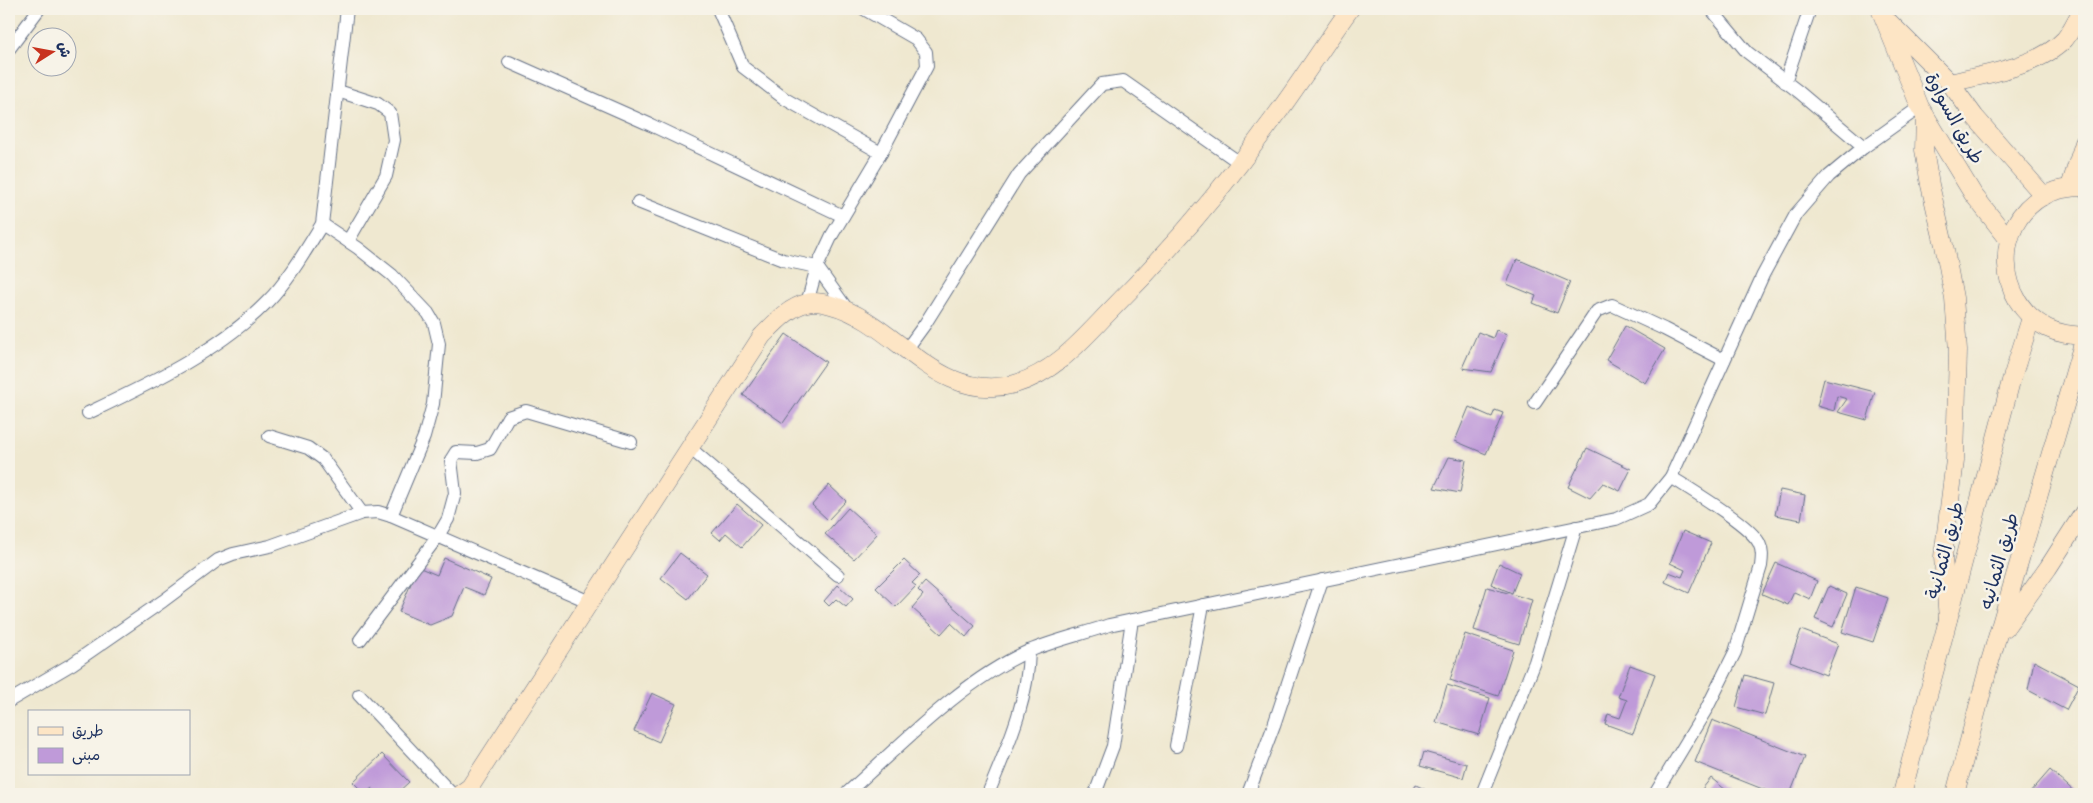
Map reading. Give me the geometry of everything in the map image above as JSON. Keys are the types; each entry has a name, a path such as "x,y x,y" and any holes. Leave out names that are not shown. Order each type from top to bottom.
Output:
{"street":[{"path":"9,49 39,9"},
{"path":"88,413 142,387 208,348 237,328 268,302 304,254 322,224 347,9"},
{"path":"718,9 743,67 785,99 881,153"},
{"path":"807,303 817,267 843,216 881,153 927,66 926,52 916,39 866,9"},
{"path":"470,792 762,336 782,316 807,303 826,303 847,309 940,374 958,382 979,387 1000,388 1039,375 1056,364 1144,277 1206,205 1265,130 1350,9"},
{"path":"1712,9 1747,52 1864,147"},
{"path":"1785,82 1810,9"},
{"path":"1950,83 2019,66 2046,52 2064,39 2083,9"},
{"path":"1882,12 1950,83 1975,117 2044,196"},
{"name":"طريق السواوة","path":"1882,12 1922,111 1973,194 2009,240"},
{"path":"509,62 651,125 843,216"},
{"path":"906,350 978,242 1018,174 1102,84 1124,81 1240,163"},
{"path":"338,92 378,104 390,114 394,140 386,176 348,241"},
{"path":"846,794 928,720 968,688 1029,652 1109,625 1616,519 1649,504 1671,477 1763,275 1796,214 1829,176 1864,147 1922,111 1924,150 1954,298 1958,352 1955,460 1943,558 1948,619"},
{"path":"2084,143 2077,187 2044,196 2029,207 2017,222 2009,240 2006,261 2009,282 2017,302 2031,318 2048,328 2066,335 2084,338"},
{"path":"638,202 783,260 817,267 847,309"},
{"path":"322,224 348,241 392,275 428,313 434,323 438,344 433,404 424,437 391,516"},
{"path":"1535,404 1597,311 1612,305 1724,360"},
{"name":"طريق الثمانية","path":"1902,794 2011,381 2031,318"},
{"name":"طريق الثمانيه","path":"1954,794 1989,665 2084,338"},
{"path":"360,640 438,536 448,519 455,493 451,460 456,452 478,453 490,449 508,417 526,412 632,442"},
{"path":"269,436 308,448 323,459 362,513"},
{"path":"690,448 838,575"},
{"path":"1655,794 1708,708 1735,652 1762,566 1763,552 1749,531 1671,477"},
{"path":"9,701 72,664 218,560 233,554 270,546 362,513 378,512 391,516 590,602"},
{"path":"1998,639 2043,576 2084,512"},
{"path":"1482,794 1535,662 1576,527"},
{"path":"1248,794 1274,725 1322,580"},
{"path":"1176,746 1203,605"},
{"path":"1095,794 1113,746 1132,620"},
{"path":"988,794 1018,720 1028,675 1029,652"},
{"path":"359,695 452,794"}],"building":[{"path":"1517,259 1570,282 1557,313 1533,303 1536,296 1507,284"},
{"path":"1625,326 1665,349 1645,383 1606,360"},
{"path":"1496,330 1507,334 1491,372 1462,368 1478,332 1493,338"},
{"path":"786,334 826,362 783,423 743,395"},
{"path":"1824,379 1875,392 1867,420 1838,412 1847,399 1837,396 1834,411 1817,406"},
{"path":"1469,407 1492,417 1495,410 1503,413 1486,454 1455,441"},
{"path":"1587,448 1631,469 1620,491 1603,483 1590,498 1568,487"},
{"path":"1449,457 1466,460 1460,493 1434,488"},
{"path":"829,485 846,501 828,520 812,505"},
{"path":"1780,490 1805,495 1801,520 1775,515"},
{"path":"737,504 761,525 742,547 726,533 720,540 712,533"},
{"path":"848,508 877,534 854,559 825,534"},
{"path":"1683,531 1711,543 1689,593 1665,582 1669,572 1682,577 1685,570 1670,563"},
{"path":"680,553 707,574 688,599 661,578"},
{"path":"444,558 491,579 484,595 464,587 452,616 430,625 399,612 418,567 437,575"},
{"path":"904,560 920,575 912,583 916,586 896,607 876,588"},
{"path":"1499,563 1520,573 1512,593 1491,584"},
{"path":"1776,563 1817,581 1810,599 1794,592 1788,605 1762,594"},
{"path":"925,582 975,626 966,637 951,623 941,634 912,608 923,595 918,590"},
{"path":"838,585 853,599 846,607 836,599 829,606 824,601"},
{"path":"1829,586 1847,594 1833,627 1815,619"},
{"path":"1487,587 1532,600 1519,644 1474,630"},
{"path":"1856,587 1888,598 1873,642 1842,632"},
{"path":"1801,630 1838,644 1826,675 1790,661"},
{"path":"1465,634 1513,650 1498,696 1450,680"},
{"path":"2034,661 2079,685 2066,710 2028,690"},
{"path":"1630,665 1655,674 1633,734 1605,724 1608,714 1620,718 1627,700 1618,697"},
{"path":"1745,675 1774,683 1765,715 1736,707"},
{"path":"1447,685 1490,698 1479,735 1436,722"},
{"path":"652,693 676,704 659,742 634,731"},
{"path":"1712,720 1805,757 1790,794 1775,794 1695,762"},
{"path":"1424,752 1467,764 1463,778 1420,766"},
{"path":"382,754 409,782 396,794 379,794 372,788 365,794 353,782"},
{"path":"2050,770 2077,794 2029,794"},
{"path":"1711,778 1731,794 1698,794"},
{"path":"1416,785 1434,794 1411,794"}]}
